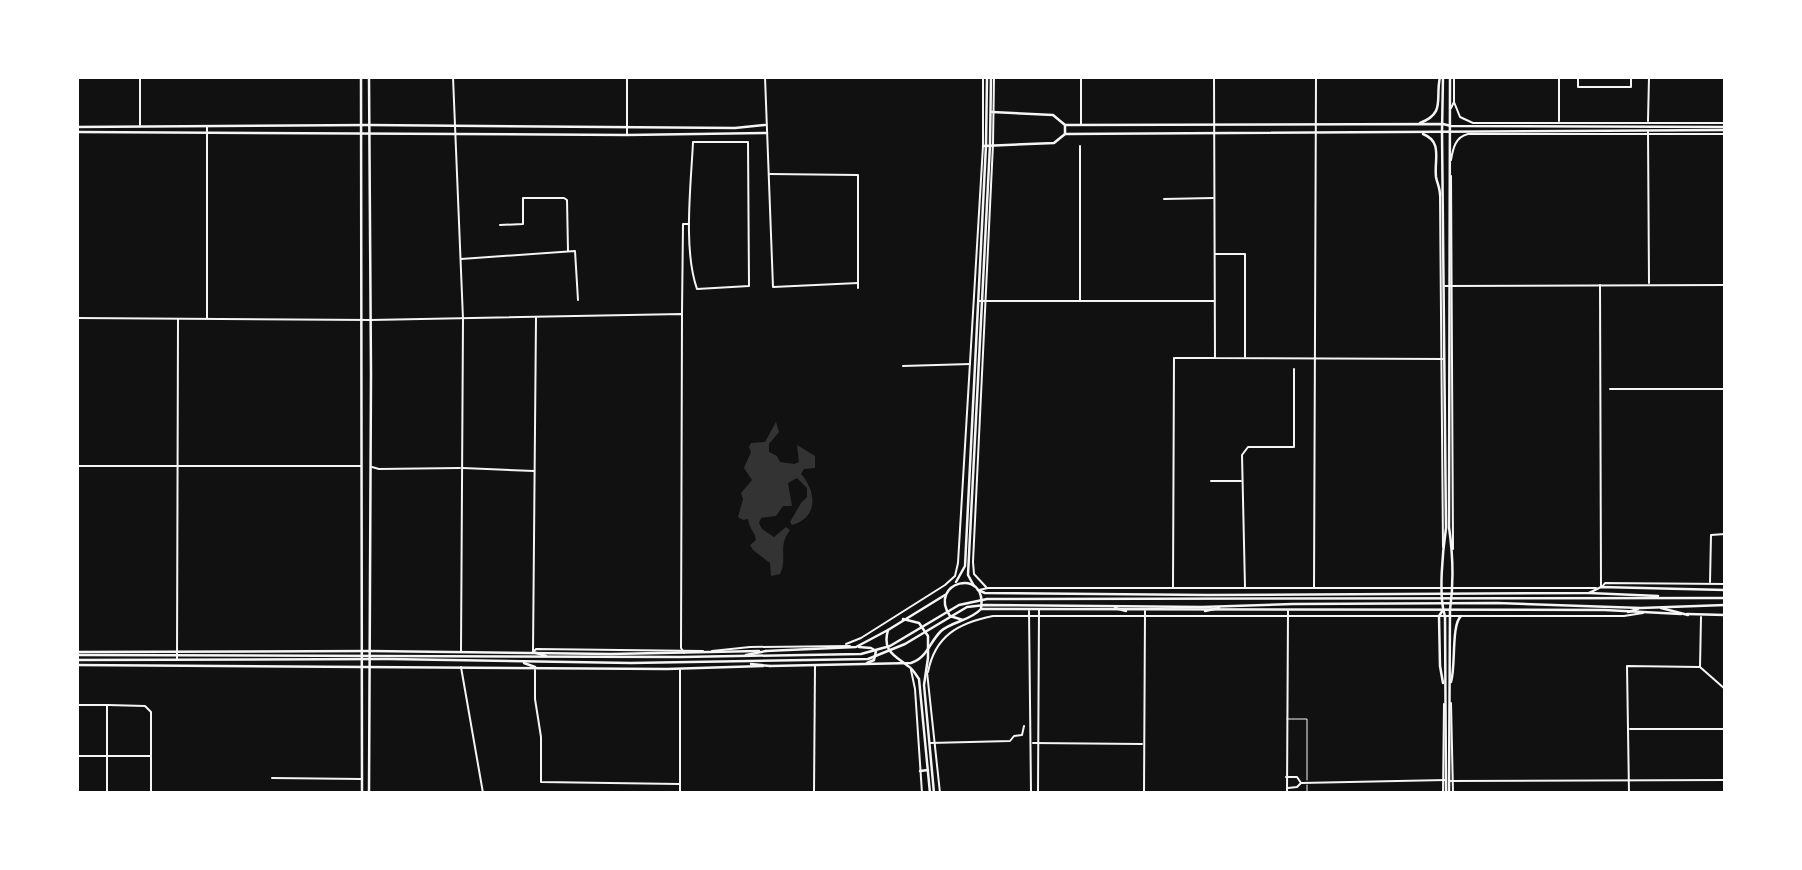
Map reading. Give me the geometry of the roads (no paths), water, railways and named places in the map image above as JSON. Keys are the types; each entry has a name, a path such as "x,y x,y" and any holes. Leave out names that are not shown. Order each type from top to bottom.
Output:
{"main road":[{"path":"361,77 362,793"},
{"path":"369,77 369,793"},
{"path":"981,610 977,589 968,575 989,77"},
{"path":"1413,124 1425,121 1437,112 1442,77"},
{"path":"1442,77 1442,181 1448,286 1443,359 1446,528 1443,548 1444,691"},
{"path":"1448,793 1450,610 1453,588 1448,286 1452,77"},
{"path":"989,112 1053,115 1065,125 1443,124 1450,128"},
{"path":"77,127 369,125 754,128 765,125"},
{"path":"1065,125 1065,134"},
{"path":"988,145 1054,143 1065,134 1420,133 1442,132 1450,128 1725,129"},
{"path":"77,132 627,135 767,133"},
{"path":"1420,133 1428,135 1436,145 1436,178 1440,195"},
{"path":"856,647 947,593 965,566 981,301"},
{"path":"954,585 964,582 985,593 1589,593 1640,594 1671,598"},
{"path":"1589,593 1601,587 1725,590"},
{"path":"1070,588 1070,594"},
{"path":"947,593 944,601 947,612 952,618 963,620"},
{"path":"1136,598 1151,595"},
{"path":"1207,595 1226,599"},
{"path":"77,653 813,661 868,659 881,655 967,607 985,604 1069,603 1136,598 1608,605 1641,608 1725,605"},
{"path":"77,662 737,660 861,654 890,646 959,605 987,599 1109,606 1226,606 1293,602 1725,598"},
{"path":"1109,606 1126,611"},
{"path":"1205,611 1226,606"},
{"path":"1658,607 1688,615"},
{"path":"1628,612 1641,608"},
{"path":"77,662 681,669 904,663 920,660 941,631 981,610 1605,610 1725,615"},
{"path":"1443,610 1439,616 1440,666 1445,703 1448,780"},
{"path":"1450,685 1455,670 1456,624 1461,616"},
{"path":"904,619 919,623 925,629 929,647 924,685 932,793"},
{"path":"888,630 886,645 890,652 909,666 919,679 932,793"},
{"path":"77,653 683,652 872,648 876,652 874,660 861,665"},
{"path":"737,660 766,651"},
{"path":"533,652 549,657"},
{"path":"737,660 770,666"},
{"path":"521,662 535,667"},
{"path":"920,771 928,770"}],"street":[{"path":"139,77 140,127"},
{"path":"453,77 463,319 461,652"},
{"path":"627,77 627,135"},
{"path":"765,77 773,287 858,283"},
{"path":"989,77 973,562 977,589 1453,588 1601,587 1605,583 1725,584"},
{"path":"1081,77 1081,125"},
{"path":"1214,77 1214,358"},
{"path":"1314,588 1316,77"},
{"path":"1452,77 1454,102 1460,117 1469,122 1559,129"},
{"path":"1559,129 1559,78 1578,78 1578,86 1631,87 1631,77"},
{"path":"1648,77 1649,285"},
{"path":"1451,109 1454,102"},
{"path":"206,319 207,126"},
{"path":"1450,166 1455,143 1465,134 1559,129 1725,129"},
{"path":"693,142 748,142 749,286 697,289 693,276 690,224 693,142"},
{"path":"947,593 958,563 988,145"},
{"path":"1080,146 1080,301"},
{"path":"769,174 858,175 858,288"},
{"path":"1173,588 1174,358 1443,359 1442,181"},
{"path":"500,225 523,224 523,198 564,198 567,200 568,252"},
{"path":"1164,198 1214,198"},
{"path":"690,224 683,224 683,652 843,645 856,647"},
{"path":"460,259 575,251 578,300"},
{"path":"1215,254 1245,254 1245,358"},
{"path":"1600,285 1601,587"},
{"path":"1448,286 1725,285"},
{"path":"981,301 1215,301"},
{"path":"77,318 371,320 682,314"},
{"path":"533,652 536,317"},
{"path":"177,664 178,318"},
{"path":"903,366 971,364"},
{"path":"1245,588 1242,455 1248,447 1294,447 1294,369"},
{"path":"1610,389 1725,389"},
{"path":"77,466 362,466"},
{"path":"371,466 379,469 534,471"},
{"path":"1211,481 1242,481"},
{"path":"1710,584 1710,534 1725,534"},
{"path":"974,575 987,588"},
{"path":"843,645 862,638 951,581"},
{"path":"1029,610 1031,793"},
{"path":"1038,793 1039,610"},
{"path":"1287,793 1288,610"},
{"path":"1144,793 1145,611"},
{"path":"928,673 938,643 952,631 985,617 1624,616 1645,613"},
{"path":"1700,667 1701,615"},
{"path":"461,666 483,793"},
{"path":"814,793 815,666"},
{"path":"909,666 915,689 922,793"},
{"path":"926,666 940,793"},
{"path":"1629,793 1627,666 1700,667 1725,689"},
{"path":"535,667 535,699 541,737 541,782 680,783"},
{"path":"680,793 681,669"},
{"path":"77,705 145,706 151,712 151,793"},
{"path":"107,705 107,793"},
{"path":"929,743 1010,741 1014,736 1022,735 1024,726"},
{"path":"1629,729 1725,729"},
{"path":"1031,743 1143,744"},
{"path":"77,756 151,756"},
{"path":"1286,777 1297,777 1301,783"},
{"path":"272,778 362,779"},
{"path":"1448,780 1448,793"},
{"path":"1287,788 1307,782 1725,780"}],"lane":[{"path":"1286,719 1307,719 1307,793"}]}
